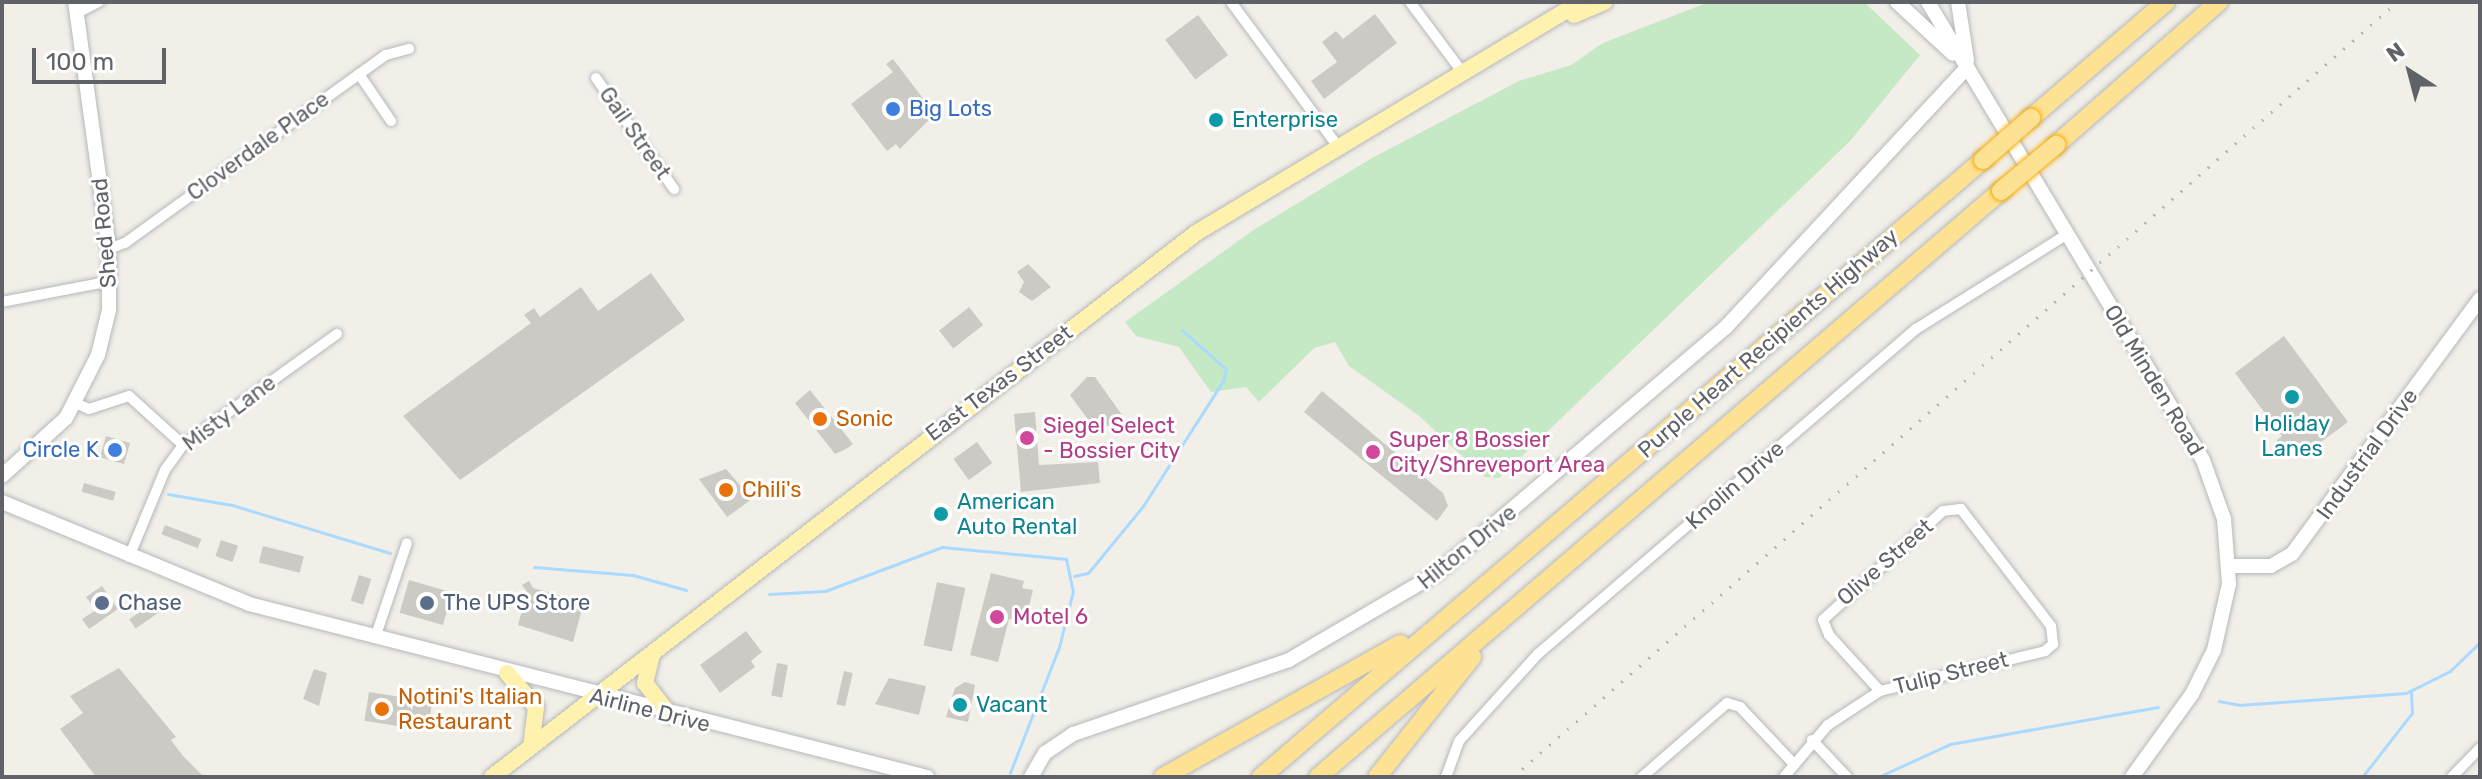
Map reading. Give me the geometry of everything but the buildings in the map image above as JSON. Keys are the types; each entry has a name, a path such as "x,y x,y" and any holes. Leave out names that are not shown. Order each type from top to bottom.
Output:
{"highway":[{"name":"Purple Heart Recipients Highway","path":"1261,777 2166,2"},
{"name":"Purple Heart Recipients Highway","path":"1318,777 2219,2"},
{"path":"1377,777 1469,660 1562,568"},
{"path":"1163,777 1384,654 1478,591"}],"main road":[{"name":"East Texas Street","path":"492,777 1150,266 1336,144 1582,6 1604,2"},
{"path":"1582,6 1611,2"},
{"path":"1897,2 1967,68"},
{"name":"Old Minden Road","path":"1928,2 2203,460 2224,519 2229,566 2225,611 2206,670 2132,777"},
{"path":"1958,2 1967,68"},
{"name":"Shed Road","path":"2,476 49,438 75,403 98,355 111,281 76,8"},
{"name":"Hilton Drive","path":"1031,777 1063,739 1289,660 1358,625 1457,558 1726,327 1967,68"},
{"name":"Industrial Drive","path":"2229,566 2271,566 2292,554 2480,299"},
{"name":"Airline Drive","path":"2,502 249,604 595,697 927,777"},
{"path":"654,651 645,683 670,715"},
{"path":"507,673 536,707 531,747"}],"street":[{"path":"76,8 99,2"},
{"path":"1231,2 1336,144"},
{"path":"1410,2 1463,73"},
{"name":"Cloverdale Place","path":"109,249 125,243 391,52 409,49"},
{"path":"359,74 391,121"},
{"name":"Gail Street","path":"596,78 674,189"},
{"name":"Knolin Drive","path":"1446,777 1459,741 1538,654 1916,329 2066,235"},
{"path":"2,302 111,281"},
{"name":"Misty Lane","path":"129,557 165,470 183,445 337,334"},
{"path":"75,403 89,409 129,396 183,445"},
{"name":"Olive Street","path":"1880,691 1822,625 1828,612 1955,507 1968,513 2051,626 2053,644"},
{"path":"375,638 407,543"},
{"name":"Tulip Street","path":"1784,777 1792,762 1812,740 1880,691 2045,651 2053,644"},
{"path":"1642,777 1727,703 1740,707 1792,762"},
{"path":"1812,740 1847,777"},
{"path":"2452,777 2480,748"}],"green space":[{"path":"1709,2 1864,2 1920,55 1850,141 1499,478 1485,477 1418,415 1349,366 1335,342 1314,348 1259,402 1246,387 1211,392 1179,347 1136,336 1125,322 1255,229 1372,158 1519,81 1571,65 1603,43"}],"waterway":[{"path":"1074,576 1088,573 1143,506 1223,381 1226,369 1182,330"},
{"path":"168,494 232,505 390,553"},
{"path":"769,594 825,591 942,547 1066,559 1073,591 1059,647 1010,773"},
{"path":"534,567 633,575 686,590"},
{"path":"2219,701 2239,705 2406,693 2450,671 2480,642"},
{"path":"2362,777 2412,713 2411,691"},
{"path":"1878,777 1950,744 2158,707"}],"railway":[{"path":"1513,777 2397,2"}],"place":[{"name":"Big Lots","path":"893,109"},
{"name":"Enterprise","path":"1216,120"},
{"name":"Holiday Lanes","path":"2292,397"},
{"name":"Sonic","path":"820,419"},
{"name":"Siegel Select - Bossier City","path":"1027,438"},
{"name":"Circle K","path":"115,450"},
{"name":"Super 8 Bossier City/Shreveport Area","path":"1373,452"},
{"name":"Chili's","path":"726,490"},
{"name":"American Auto Rental","path":"941,514"},
{"name":"Chase","path":"102,603"},
{"name":"The UPS Store","path":"427,603"},
{"name":"Motel 6","path":"997,617"},
{"name":"Vacant","path":"960,705"},
{"name":"Notini's Italian Restaurant","path":"382,709"}]}
